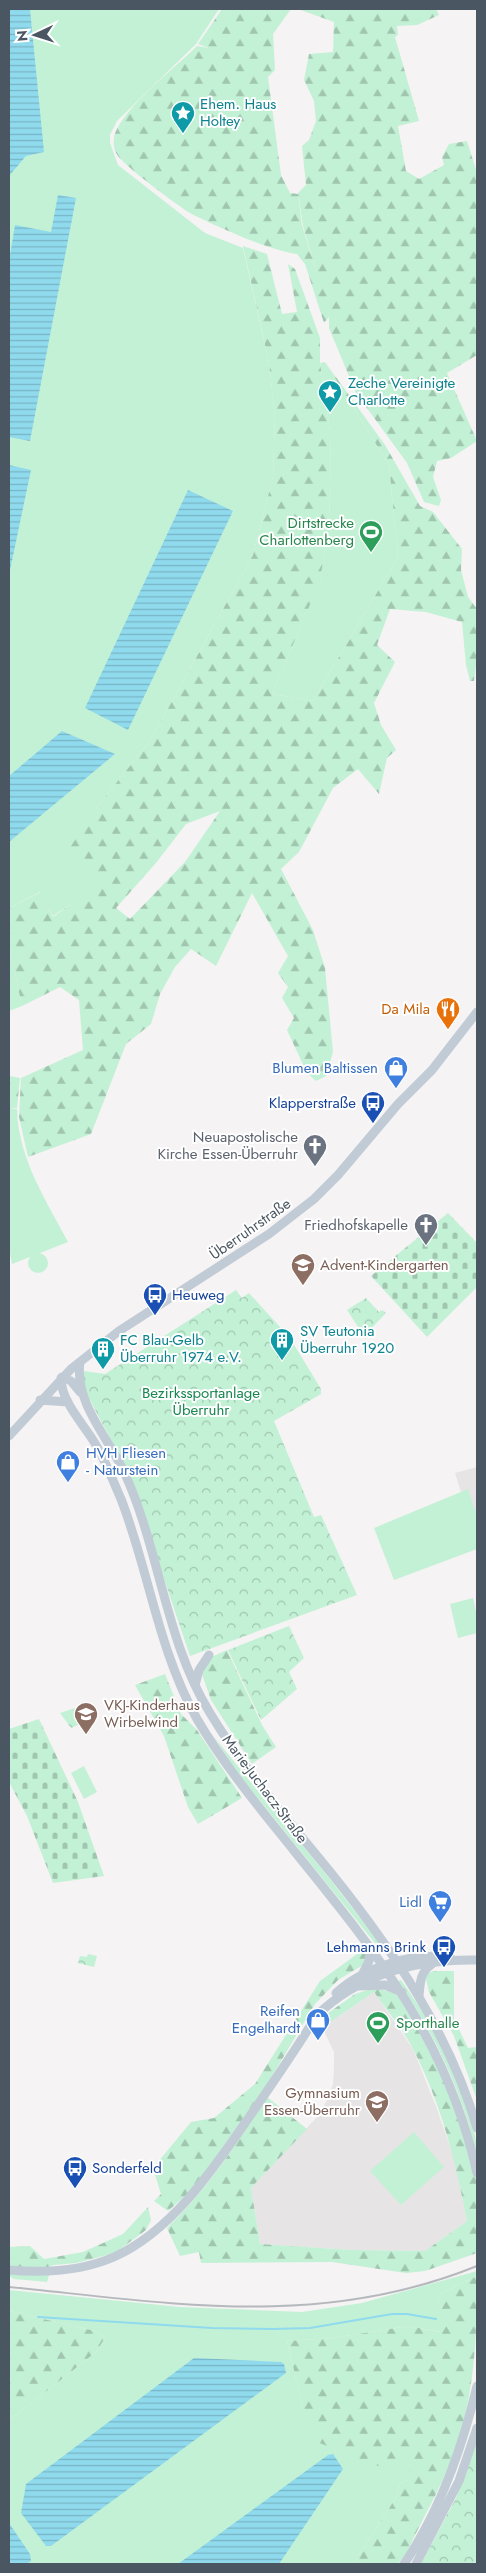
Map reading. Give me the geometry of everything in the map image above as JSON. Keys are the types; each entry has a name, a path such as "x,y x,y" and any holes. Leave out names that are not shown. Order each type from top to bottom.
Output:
{"main road":[{"name":"Überruhrstraße","path":"9,1436 61,1377 119,1331 269,1234 314,1199 338,1176 398,1104 432,1070 477,1012"},
{"name":"Marie-Juchacz-Straße","path":"80,1362 78,1376 82,1394"},
{"name":"Marie-Juchacz-Straße","path":"477,2128 455,2066 419,1997 333,1875 240,1760 208,1711 195,1685 178,1642 149,1544 125,1474 82,1394 71,1381 61,1377 61,1390 97,1448 129,1521 165,1645 197,1718 244,1788 371,1948 402,1992 445,2070 466,2128 477,2173"},
{"path":"40,1400 68,1402"},
{"path":"195,1685 199,1670 209,1654"},
{"path":"363,1974 367,1968 371,1948"},
{"path":"9,2270 42,2271 96,2264 128,2250 148,2236 214,2169 317,2015 343,1987 363,1974 436,1956 459,1960"},
{"path":"398,1965 477,1960"},
{"path":"419,1997 421,1975 425,1968 432,1964"},
{"path":"329,2003 386,1968"},
{"path":"354,1986 385,1985 402,1992"},
{"path":"404,2564 423,2532 448,2479 459,2452 477,2386"},
{"path":"416,2564 456,2488 477,2428"}],"shaded area":[{"path":"477,1467 477,1515 468,1490 461,1492 455,1473"},
{"name":"Gymnasium Essen-Überruhr","path":"374,1992 413,2049 456,2164 467,2221 425,2251 352,2250 260,2244 251,2188 317,2117 326,2102 333,2084 334,2068 334,2052 324,2031 329,2023"}],"green space":[{"path":"9,9 219,9 196,44 117,121 110,135 110,143 118,165 205,233 243,248 269,363 275,416 273,477 253,555 150,741 96,808 98,885 53,916 40,892 9,908"},
{"path":"222,9 291,9 273,34 275,70 268,77 281,175 290,193 298,194 302,225 320,283 303,226 298,193 306,185 302,146 309,140 316,121 314,101 304,80 309,54 333,52 334,22 298,9 436,9 439,15 417,25 397,26 398,35 395,37 419,121 398,126 406,171 419,179 444,165 442,157 449,144 467,141 477,173 477,355 447,373 477,441 451,458 437,461 433,477 441,500 439,506 424,502 407,463 356,393 329,328 329,317 324,323 305,264 297,254 259,243 190,213 141,177 123,162 116,152 114,138 118,127 126,115 197,46 209,48 198,44"},
{"path":"243,246 267,254 282,314 297,312 288,264 295,269 320,338 320,363 330,431 331,485 328,530 320,581 272,694 313,701 398,557 389,465 325,362 385,445 420,506 433,512 462,549 461,570 468,597 477,609 477,658 474,681 470,681 466,665 462,622 426,612 390,609 377,645 395,662 374,703 381,725 396,750 387,758 379,794 358,769 333,788 299,852 281,869 313,930 325,968 333,1052 326,1076 316,1081 307,1073 287,1030 294,1018 282,998 288,987 278,973 288,956 252,893 216,966 191,949 175,967 160,994 151,1024 126,1044 91,1134 28,1157 19,1117 21,1078 83,1050 79,1000 60,987 22,1006 9,946 9,908 41,892 53,917 96,885 71,846 96,808 150,741 253,555 273,477 275,416 269,363","holes":["220,811 185,862 130,919 116,908 156,863 186,824"]},
{"path":"325,362 389,465 398,557 313,701 272,694 320,580 328,530 331,485 330,431 320,363"},
{"path":"9,946 22,1006 9,1011"},
{"path":"9,1076 20,1078 17,1108 9,1109"},
{"path":"9,1109 17,1109 22,1145 28,1162 42,1194 68,1242 12,1264 9,1248"},
{"path":"448,1213 477,1243 477,1287 427,1337 371,1276"},
{"path":"38,1253 45,1256 48,1263 45,1270 38,1273 31,1270 28,1263 31,1256"},
{"name":"Bezirkssportanlage Überruhr","path":"236,1290 242,1298 249,1293 290,1338 321,1389 321,1394 274,1421 314,1517 321,1515 357,1595 190,1656 128,1472 84,1389 82,1379 84,1371 105,1374"},
{"path":"366,1298 379,1312 382,1310 386,1313 364,1336 347,1310"},
{"path":"468,1489 477,1515 477,1549 394,1580 374,1528"},
{"path":"473,1598 477,1617 477,1633 458,1638 450,1604"},
{"path":"289,1626 304,1658 289,1672 297,1689 261,1720 228,1650"},
{"path":"227,1650 262,1725 276,1747 252,1764 211,1700 198,1663"},
{"path":"165,1674 181,1714 197,1730 242,1798 198,1824 188,1807 164,1736 135,1685"},
{"path":"81,1706 86,1708 91,1719 71,1728 60,1713"},
{"path":"39,1719 78,1802 104,1876 53,1883 27,1816 9,1782 9,1729"},
{"path":"214,1737 386,1951 383,1953 235,1770"},
{"path":"84,1766 97,1792 84,1799 71,1773"},
{"path":"364,1949 366,1955 363,1965 338,1980 315,2004 266,2086 194,2188 168,2211 154,2201 161,2194 153,2168 191,2122 214,2118 255,2084 320,1981"},
{"path":"88,1954 97,1956 94,1967 78,1963 80,1956 87,1957"},
{"path":"434,1971 454,1971 454,2019 468,2048 477,2047 477,2100 454,2036 429,1992 426,1979 428,1973"},
{"path":"401,1980 426,2018 451,2064 469,2112 475,2135 477,2156 456,2087 436,2043 398,1981"},
{"path":"374,1988 396,1993 412,2020 423,2028 468,2138 477,2179 477,2253 425,2271 406,2273 332,2262 201,2263 199,2252 180,2256 167,2228 208,2182 233,2149 267,2097 307,2129 251,2188 260,2244 352,2250 425,2251 467,2221 458,2177 432,2090 400,2027 374,1992 329,2023 324,2016 355,1994"},
{"path":"414,2132 444,2167 401,2205 370,2171"},
{"path":"148,2207 151,2220 146,2230 115,2253 42,2269 9,2268 9,2247 30,2246 44,2259 83,2252 123,2234"},
{"path":"477,2271 477,2276 438,2295 441,2332 409,2326 332,2338 287,2341 302,2404 409,2466 409,2479 400,2484 397,2496 353,2564 9,2564 9,2421 96,2352 105,2338 95,2331 9,2311 9,2290 180,2307 302,2312 362,2303"},
{"path":"9,2272 50,2272 47,2282 14,2279 9,2276"},
{"path":"477,2276 474,2363 471,2384 462,2426 446,2474 407,2552 398,2564 353,2564 397,2496 400,2484 409,2479 409,2466 397,2460 386,2469 317,2442 302,2404 287,2341 332,2338 409,2326 440,2332 438,2295"},
{"path":"9,2311 95,2331 105,2338 96,2352 9,2421"},
{"path":"477,2440 477,2564 421,2564 456,2498"}],"water":[{"path":"9,9 30,9 44,152 26,156 9,176"},
{"path":"58,195 76,198 30,441 9,437 9,261 15,225 51,232"},
{"path":"9,465 31,470 9,575"},
{"path":"188,490 233,511 128,730 85,708"},
{"path":"62,731 115,754 9,842 9,776"},
{"path":"194,2358 281,2362 284,2364 286,2373 51,2546 46,2546 21,2513 26,2484"},
{"path":"333,2454 343,2469 279,2564 178,2564 328,2455"},
{"path":"9,2523 30,2554 31,2561 26,2564 9,2564"}],"waterway":[{"path":"38,2317 212,2328 273,2329 310,2328 392,2314 407,2314 436,2319"}],"railway":[{"path":"9,2287 187,2304 302,2305 360,2299 418,2286 477,2266"}],"place":[{"name":"Ehem. Haus Holtey","path":"183,134"},
{"name":"Zeche Vereinigte Charlotte","path":"330,413"},
{"name":"Dirtstrecke Charlottenberg","path":"371,553"},
{"name":"Da Mila","path":"448,1030"},
{"name":"Blumen Baltissen","path":"396,1089"},
{"name":"Klapperstraße","path":"373,1124"},
{"name":"Neuapostolische Kirche Essen-Überruhr","path":"315,1167"},
{"name":"Friedhofskapelle","path":"426,1246"},
{"name":"Advent-Kindergarten","path":"303,1286"},
{"name":"Heuweg","path":"155,1316"},
{"name":"SV Teutonia Überruhr 1920","path":"282,1361"},
{"name":"FC Blau-Gelb Überruhr 1974 e.V.","path":"103,1370"},
{"name":"HVH Fliesen - Naturstein","path":"68,1483"},
{"name":"VKJ-Kinderhaus Wirbelwind","path":"86,1735"},
{"name":"Lidl","path":"440,1923"},
{"name":"Lehmanns Brink","path":"444,1968"},
{"name":"Reifen Engelhardt","path":"318,2041"},
{"name":"Sporthalle","path":"378,2044"},
{"name":"Gymnasium Essen-Überruhr","path":"377,2123"},
{"name":"Sonderfeld","path":"75,2189"}]}
